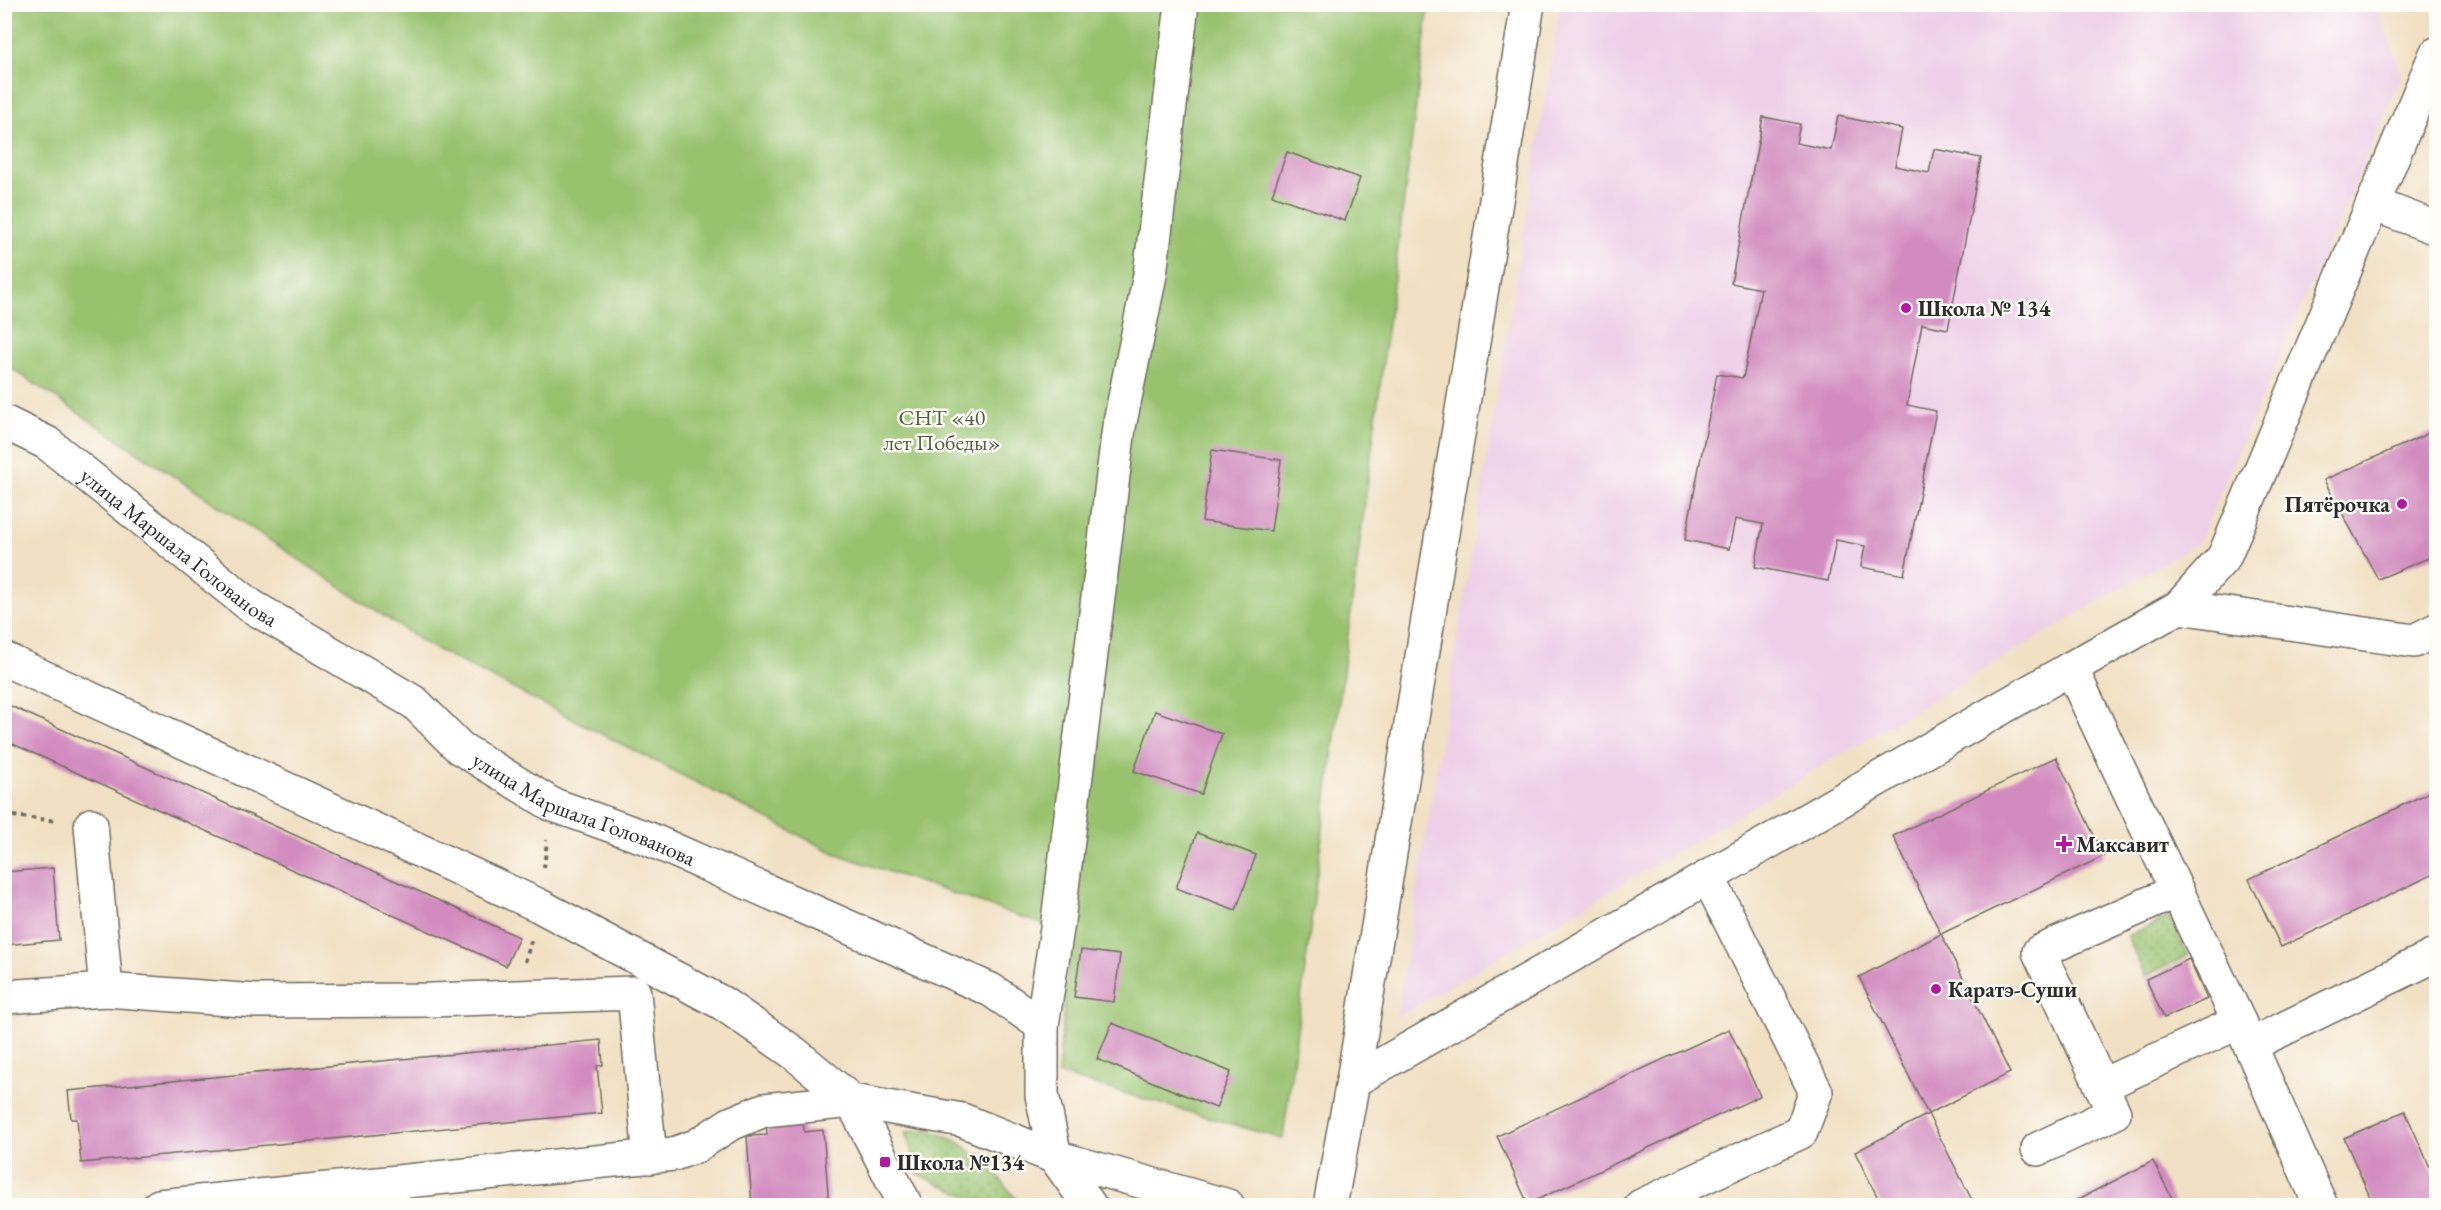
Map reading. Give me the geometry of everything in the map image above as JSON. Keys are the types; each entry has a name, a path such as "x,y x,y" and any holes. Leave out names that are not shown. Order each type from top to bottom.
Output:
{"street":[{"path":"1090,1206 1055,1157 1042,1095 1042,1025 1060,906 1119,427 1150,275 1182,4"},
{"path":"1330,1206 1353,1081 1528,4"},
{"path":"1353,1081 2179,607 2224,557 2436,54"},
{"path":"2373,204 2436,228"},
{"name":"улица Маршала Голованова","path":"4,422 47,443 250,606 415,703 460,748 551,804 649,839 991,990 1042,1025"},
{"path":"2179,607 2414,641 2436,630"},
{"path":"4,659 540,906 722,1003 794,1053 852,1101 906,1206"},
{"path":"2071,668 2245,1033 2321,1206"},
{"path":"91,825 106,990"},
{"path":"1641,1206 1801,1132 1816,1092 1708,877"},
{"path":"2038,1149 2114,1113 2039,952 2177,891"},
{"path":"2101,1086 2245,1033 2436,956"},
{"path":"4,997 106,990 256,1001 634,993 650,1158"},
{"path":"159,1206 650,1158 674,1154 696,1146 730,1124 764,1110 852,1101 962,1120 1055,1157 1228,1206"}],"path":[{"path":"516,997 540,906 551,804"},
{"path":"4,815 91,825"}],"shaded area":[{"name":"Школа № 134","path":"1560,5 2376,5 2402,75 2199,542 1396,1018"}],"green space":[{"name":"СНТ «40 лет Победы»","path":"4,5 1429,5 1283,1139 1058,1074 1071,934 834,853 426,644 5,364"},
{"path":"2170,917 2188,956 2145,976 2127,936"},
{"path":"927,1129 959,1142 990,1167 1017,1200 993,1202 980,1200 954,1191 919,1174 905,1132"}],"building":[{"path":"1838,116 1902,129 1895,166 1929,173 1934,149 1981,158 1948,329 1922,324 1907,405 1936,411 1904,575 1861,567 1865,546 1836,540 1828,581 1755,567 1763,524 1735,519 1729,549 1685,540 1717,374 1743,378 1761,289 1731,283 1763,117 1800,124 1796,143 1831,150"},
{"path":"1287,152 1360,178 1345,221 1272,195"},
{"path":"2436,430 2436,555 2378,579 2324,480"},
{"path":"1212,450 1281,460 1271,531 1202,521"},
{"path":"4,703 519,937 506,966 4,740"},
{"path":"1155,711 1222,734 1201,794 1134,771"},
{"path":"2056,757 2104,856 1941,934 1893,836"},
{"path":"2436,789 2436,873 2281,947 2249,879"},
{"path":"1197,833 1256,855 1236,910 1176,888"},
{"path":"53,868 59,940 4,945 4,872"},
{"path":"1941,934 2010,1073 1928,1114 1859,977"},
{"path":"1081,950 1120,955 1114,1002 1074,997"},
{"path":"2189,959 2207,999 2164,1018 2146,979"},
{"path":"1112,1023 1231,1072 1216,1108 1097,1059"},
{"path":"1729,1029 1760,1096 1528,1204 1497,1136"},
{"path":"601,1040 603,1065 597,1066 602,1113 81,1163 77,1119 71,1119 68,1091"},
{"path":"2405,1111 2436,1181 2436,1206 2374,1206 2344,1138"},
{"path":"1928,1114 1975,1206 1882,1206 1855,1152"},
{"path":"803,1120 804,1132 823,1130 829,1206 752,1206 747,1136 767,1135 766,1123"},
{"path":"2153,1161 2176,1206 2065,1206"}],"place":[{"name":"Школа № 134","path":"1906,308"},
{"name":"Пятёрочка","path":"2402,504"},
{"name":"Максавит","path":"2064,844"},
{"name":"Каратэ-Суши","path":"1936,989"},
{"name":"Школа №134","path":"885,1162"}]}
